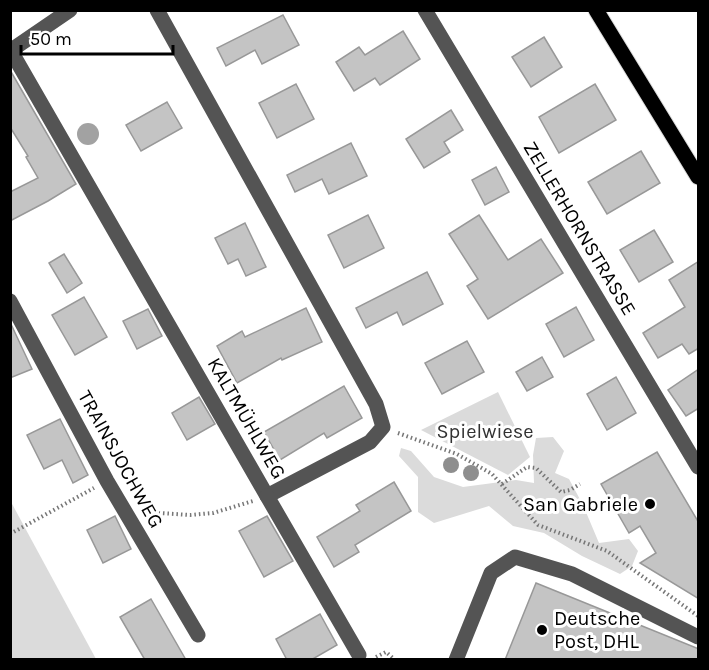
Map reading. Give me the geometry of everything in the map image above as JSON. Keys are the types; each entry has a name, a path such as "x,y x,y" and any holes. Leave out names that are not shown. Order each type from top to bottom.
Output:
{"main road":[{"path":"596,10 699,177"}],"street":[{"path":"11,51 70,10"},
{"path":"157,10 376,404 383,427"},
{"name":"ZELLERHORNSTRASSE","path":"425,10 699,466"},
{"name":"KALTMÜHLWEG","path":"11,51 267,496 370,442 383,427"},
{"name":"TRAINSJOCHWEG","path":"10,301 107,481 198,635"},
{"path":"267,496 364,657"},
{"path":"456,660 491,573 515,557 572,574 699,637"}],"path":[{"path":"383,427 457,454 492,474 538,525 607,551 699,616"},
{"path":"502,484 527,467 536,468 561,492 580,484"},
{"path":"10,534 107,481"},
{"path":"126,514 140,512 190,515 213,513 267,496"},
{"path":"364,657 386,652 395,660"}],"green space":[{"name":"Spielwiese","path":"498,392 530,457 508,475 421,430"},
{"path":"553,437 564,451 555,473 569,479 599,543 629,539 638,551 632,566 620,574 582,556 544,533 513,526 489,506 434,523 418,512 418,477 399,456 401,448 411,451 434,477 463,487 516,480 534,483 533,455 536,438"},
{"path":"11,502 96,659 11,659"}],"shaded area":[{"path":"84,123 92,123 99,130 99,138 92,145 84,145 77,138 77,130"}],"building":[{"path":"283,15 299,45 262,64 255,50 226,66 217,48"},
{"path":"403,31 420,59 380,85 375,78 354,91 336,62 359,47 365,55"},
{"path":"544,37 562,67 531,87 512,57"},
{"path":"10,70 76,184 10,221 10,192 38,178 26,157 28,156 10,127"},
{"path":"296,84 314,119 277,138 259,103"},
{"path":"595,84 616,120 559,153 539,117"},
{"path":"167,102 182,128 141,151 126,125"},
{"path":"451,110 463,130 444,142 450,152 424,168 406,139"},
{"path":"351,143 367,176 329,194 322,179 295,192 287,175"},
{"path":"641,151 660,183 607,214 588,182"},
{"path":"496,167 509,192 485,205 472,180"},
{"path":"368,215 384,248 344,268 328,235"},
{"path":"479,215 508,260 541,239 563,273 488,319 467,286 478,279 449,234"},
{"path":"245,223 266,267 246,276 238,259 228,264 215,238"},
{"path":"654,230 673,262 639,282 620,250"},
{"path":"64,254 82,283 67,293 49,263"},
{"path":"699,261 699,348 689,354 682,344 658,358 643,333 685,307 669,280"},
{"path":"427,272 443,304 403,325 397,312 366,328 356,308"},
{"path":"84,297 107,337 75,355 52,315"},
{"path":"576,307 594,340 564,357 546,324"},
{"path":"306,308 322,342 282,360 281,358 237,383 217,346 242,331 245,337"},
{"path":"148,309 162,336 137,349 123,321"},
{"path":"10,322 32,369 10,378"},
{"path":"467,341 484,372 442,394 425,363"},
{"path":"542,357 553,377 527,391 516,372"},
{"path":"699,369 699,408 686,416 668,390"},
{"path":"616,377 636,413 607,430 587,394"},
{"path":"344,386 362,418 327,438 324,433 280,460 264,432"},
{"path":"199,397 215,424 187,440 172,413"},
{"path":"60,419 88,475 73,483 62,460 44,469 27,435"},
{"name":"San Gabriele","path":"657,452 699,523 699,599 640,563 656,553 640,526 629,533 601,484"},
{"path":"394,482 411,511 355,545 359,552 334,567 317,537 360,511 356,505"},
{"path":"115,516 131,549 103,563 87,530"},
{"path":"267,516 293,561 264,577 239,531"},
{"path":"536,583 699,649 699,660 505,660"},
{"path":"151,599 186,660 145,660 120,617"},
{"path":"320,614 337,645 311,660 287,660 276,639"}],"place":[{"name":"San Gabriele","path":"650,504"},
{"name":"Deutsche Post, DHL","path":"542,630"}]}
